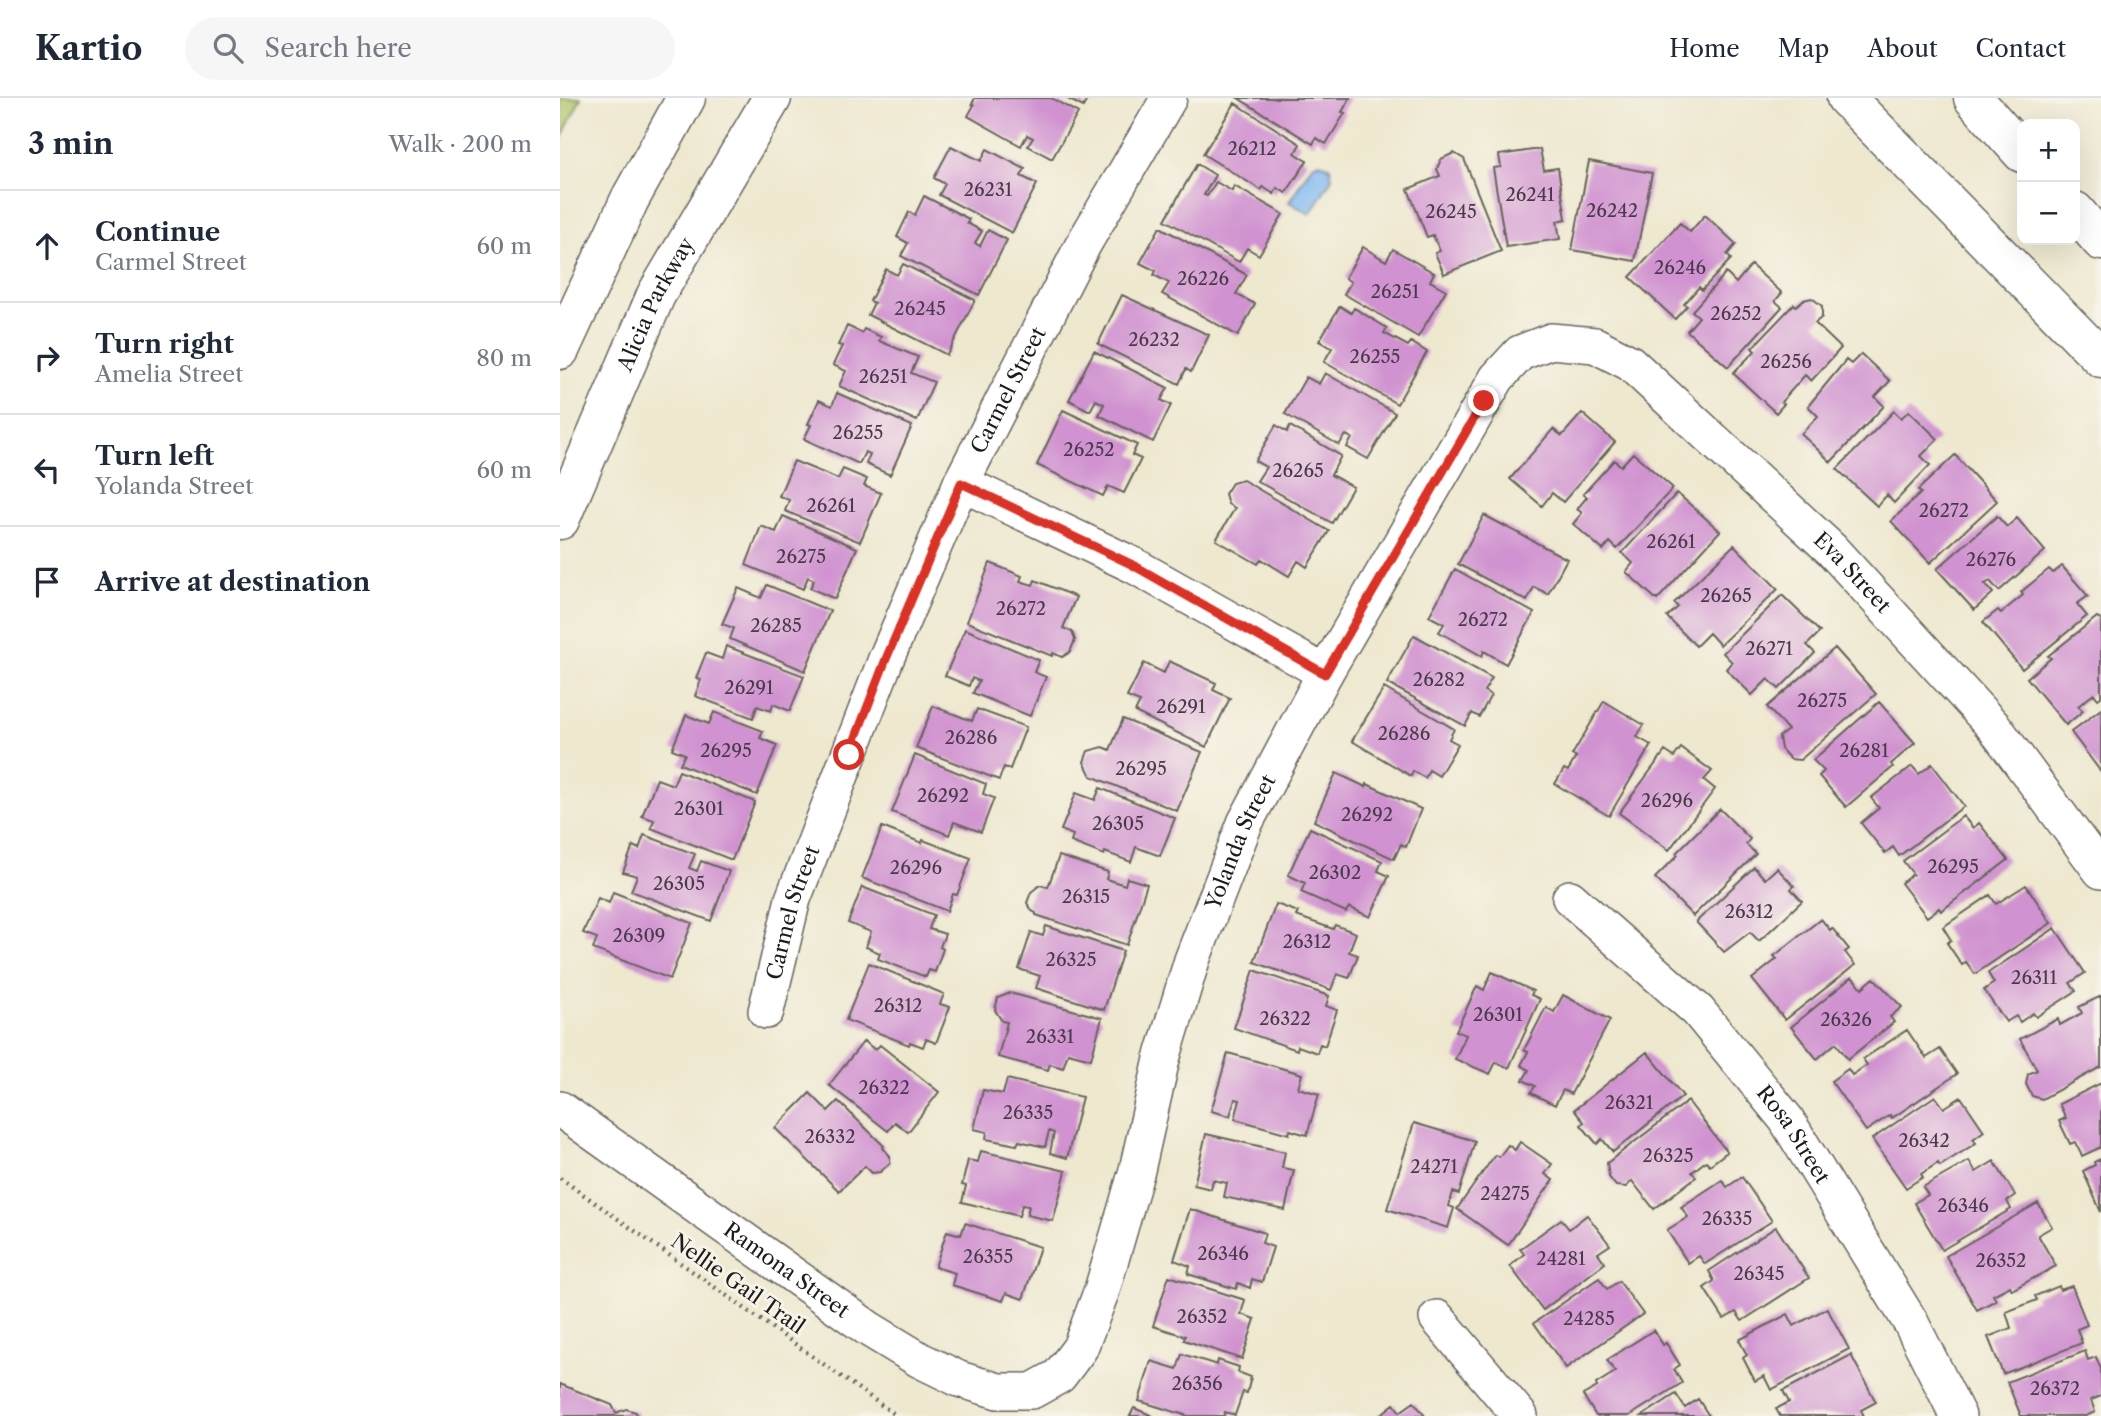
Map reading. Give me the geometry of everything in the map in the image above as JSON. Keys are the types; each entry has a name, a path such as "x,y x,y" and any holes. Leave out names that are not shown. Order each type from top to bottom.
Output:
{"main road":[{"path":"560,350 630,199 686,98"},
{"name":"Alicia Parkway","path":"560,520 656,295 772,98"},
{"path":"1846,98 2020,278 2099,353"},
{"path":"1973,98 2017,147"},
{"path":"2080,217 2101,240"}],"street":[{"name":"Carmel Street","path":"766,1011 793,899 886,659 961,483 1083,245 1169,98"},
{"name":"Yolanda Street","path":"1032,1391 1059,1376 1080,1348 1102,1290 1138,1170 1162,1059 1192,960 1245,822 1325,674 1497,378 1520,354 1551,341"},
{"name":"Eva Street","path":"1551,341 1595,345 1630,363 1831,549 1995,728 2101,871"},
{"path":"961,483 1133,565 1325,674"},
{"name":"Rosa Street","path":"1570,898 1698,1011 1786,1119 1910,1323 1958,1416"},
{"name":"Ramona Street","path":"560,1109 869,1329 920,1360 959,1379 998,1391 1032,1391"},
{"path":"1437,1318 1520,1416"}],"path":[{"name":"Nellie Gail Trail","path":"560,1178 897,1416"}],"green space":[{"path":"560,98 581,98 560,141"}],"water":[{"path":"1320,162 1330,167 1332,178 1310,214 1289,202 1312,165"}],"building":[{"path":"975,98 1051,98 1078,113 1052,159 1028,146 1033,138 1027,135 1021,146 968,116"},
{"path":"1066,98 1088,98 1083,107"},
{"path":"1238,98 1350,98 1342,112 1345,113 1326,144 1316,138 1313,144"},
{"path":"1235,103 1300,144 1295,153 1307,161 1286,193 1277,188 1274,194 1263,187 1261,190 1203,154"},
{"path":"951,146 981,161 987,149 1025,169 1021,176 1037,184 1012,233 939,195 945,184 934,178"},
{"path":"1540,149 1544,170 1558,168 1566,219 1557,221 1560,239 1506,247 1493,168 1501,167 1499,155"},
{"path":"1454,153 1464,159 1501,251 1444,274 1435,253 1440,251 1433,235 1427,237 1408,189 1440,176 1437,169 1441,159"},
{"path":"1589,161 1652,173 1635,261 1572,250"},
{"path":"1197,164 1215,175 1204,195 1207,196 1216,182 1232,191 1234,186 1283,214 1259,255 1247,248 1239,262 1165,220"},
{"path":"924,196 969,219 967,223 982,231 975,243 980,246 988,230 1007,240 979,295 901,256 908,243 897,237 909,212 915,215"},
{"path":"1705,215 1736,244 1727,255 1731,259 1702,290 1699,287 1675,319 1630,277 1680,223 1690,232"},
{"path":"1160,227 1247,275 1236,294 1255,304 1238,336 1162,294 1169,283 1154,275 1156,271 1140,263"},
{"path":"1363,247 1386,261 1393,249 1434,273 1430,281 1446,290 1418,337 1344,294 1351,282 1345,278"},
{"path":"903,264 975,300 947,355 868,315 874,303 870,301 886,269 897,275"},
{"path":"1751,265 1782,293 1775,301 1782,307 1728,367 1687,331 1699,317 1692,311 1726,273 1736,283"},
{"path":"1122,295 1209,335 1191,372 1186,369 1179,384 1098,344"},
{"path":"1812,298 1822,306 1822,317 1815,323 1841,348 1811,381 1805,375 1781,402 1784,404 1776,413 1733,373 1755,351 1752,348 1794,304 1796,306 1803,300"},
{"path":"1340,306 1351,313 1354,308 1387,328 1384,333 1408,346 1411,342 1427,352 1397,404 1324,362 1332,348 1319,341"},
{"path":"847,326 862,333 864,329 881,337 879,341 918,357 911,373 934,382 917,421 839,386 846,371 833,365"},
{"path":"1094,351 1168,388 1161,400 1171,405 1153,442 1099,415 1104,404 1096,400 1090,411 1069,400"},
{"path":"1861,354 1890,381 1875,397 1884,406 1831,462 1801,434 1818,416 1808,406 1846,360 1851,364"},
{"path":"1325,373 1395,413 1368,459 1347,447 1352,438 1346,435 1339,445 1285,414 1306,377 1319,384"},
{"path":"837,393 912,426 890,475 866,464 870,454 865,452 859,464 804,439 819,400 832,406"},
{"path":"1063,410 1137,445 1132,455 1141,459 1124,493 1108,486 1103,496 1037,465"},
{"path":"1894,411 1901,418 1909,411 1938,439 1921,456 1930,465 1894,503 1887,495 1877,506 1837,469"},
{"path":"1582,413 1615,442 1563,502 1552,493 1542,506 1510,479 1553,429 1562,436"},
{"path":"1276,425 1287,432 1290,426 1341,456 1331,475 1353,487 1332,523 1257,481 1266,467 1255,461"},
{"path":"1633,453 1673,488 1617,549 1610,542 1603,550 1573,524 1582,513 1577,509 1587,497 1583,494 1614,460 1621,466"},
{"path":"1955,455 1997,501 1930,563 1891,521 1921,493 1918,490"},
{"path":"794,461 838,479 843,469 867,479 864,486 881,493 860,542 785,511 789,500 779,496"},
{"path":"1243,480 1329,531 1307,567 1298,561 1289,576 1261,559 1258,564 1216,540 1235,508 1228,504 1225,494 1232,483"},
{"path":"1677,493 1720,531 1657,600 1626,572 1633,563 1622,553"},
{"path":"1484,515 1567,559 1548,594 1534,587 1527,601 1458,564"},
{"path":"783,516 857,548 835,599 810,588 814,580 808,577 803,589 746,565 761,526 776,532"},
{"path":"1997,516 2007,527 2017,518 2045,551 1999,591 1990,581 1985,584 1993,593 1974,610 1937,569"},
{"path":"1734,545 1778,589 1720,645 1709,633 1696,646 1667,617 1678,607 1674,603"},
{"path":"990,563 1022,576 1020,581 1033,585 1035,580 1076,597 1063,628 1072,632 1075,640 1070,652 1062,657 1053,653 1052,656 967,622"},
{"path":"2062,566 2088,596 2077,604 2087,616 2022,669 1983,622 1998,610 2001,613 2049,569 2053,573"},
{"path":"1455,569 1534,613 1506,664 1484,651 1482,656 1439,632 1444,624 1429,616"},
{"path":"767,585 830,611 805,671 730,639 734,628 722,624 738,588 761,598"},
{"path":"1782,595 1820,632 1807,645 1815,653 1779,689 1768,679 1752,695 1726,669 1732,662 1723,653"},
{"path":"2097,617 2101,619 2101,697 2098,699 2094,694 2078,706 2083,711 2066,725 2027,678 2051,658 2048,656"},
{"path":"965,629 1039,660 1034,672 1046,677 1030,716 973,693 979,681 972,678 969,686 945,676"},
{"path":"1414,635 1492,678 1484,691 1491,695 1479,717 1472,713 1465,726 1387,683"},
{"path":"726,646 804,676 790,711 773,704 771,711 757,706 753,718 695,696 701,680 696,678 706,653 722,659"},
{"path":"1835,648 1876,694 1800,760 1790,759 1781,749 1779,737 1788,730 1767,707"},
{"path":"1169,661 1216,683 1213,690 1230,698 1206,747 1135,712 1140,702 1127,697 1144,663 1164,673"},
{"path":"1384,688 1454,729 1449,739 1458,744 1439,776 1429,770 1425,778 1413,771 1411,776 1352,741"},
{"path":"1604,701 1644,725 1637,737 1651,745 1609,816 1555,784 1564,769 1568,771 1576,757 1572,755"},
{"path":"1879,702 1915,743 1891,764 1893,767 1846,807 1819,776 1824,771 1813,760"},
{"path":"933,706 972,721 977,709 1026,727 1010,769 1004,767 999,780 916,748"},
{"path":"2101,709 2101,772 2071,732"},
{"path":"714,712 763,731 760,738 777,745 757,795 680,764 685,754 672,749 686,715 709,724"},
{"path":"1123,719 1202,752 1177,811 1091,776 1084,762 1088,751 1103,747 1110,750"},
{"path":"1681,748 1712,771 1704,780 1715,789 1669,850 1619,813 1665,751 1674,757"},
{"path":"915,755 986,784 983,794 994,798 981,832 954,822 949,835 892,812"},
{"path":"1932,764 1964,806 1899,856 1893,847 1885,853 1861,823 1879,808 1871,798 1912,766 1919,774"},
{"path":"679,771 755,802 732,860 651,828 654,820 642,816 657,779 673,785"},
{"path":"1336,773 1421,809 1406,847 1401,844 1394,859 1314,821"},
{"path":"1100,788 1175,818 1160,856 1136,847 1131,862 1071,842 1073,835 1061,830 1076,793 1095,800"},
{"path":"1720,809 1750,839 1746,844 1756,854 1693,916 1655,878"},
{"path":"1963,816 1973,828 1979,823 2008,860 1941,911 1939,908 1927,917 1901,883 1913,874 1903,861"},
{"path":"882,827 971,858 957,895 953,894 947,911 862,878"},
{"path":"1310,828 1382,861 1378,871 1389,876 1370,917 1349,907 1346,912 1301,892 1305,883 1288,875"},
{"path":"644,835 695,854 689,868 697,871 701,861 729,871 711,921 631,891 637,876 623,872 633,846 639,849"},
{"path":"1059,856 1108,872 1106,879 1125,885 1127,878 1147,884 1127,945 1036,915 1032,911 1027,903 1031,892 1040,885 1048,887"},
{"path":"1754,867 1765,879 1777,868 1794,886 1791,889 1802,901 1759,941 1750,932 1724,952 1696,922"},
{"path":"2026,885 2051,923 1975,974 1966,962 1962,965 1947,943 1951,940 1943,927 1990,895 1996,904"},
{"path":"862,887 934,915 929,929 945,934 935,972 929,970 926,977 878,959 880,953 866,947 871,932 848,923"},
{"path":"613,892 692,923 670,979 593,949 597,938 583,933 598,898 609,903"},
{"path":"1276,904 1298,912 1296,916 1333,929 1335,925 1356,933 1349,952 1358,955 1349,978 1337,974 1331,990 1254,962"},
{"path":"1821,919 1849,949 1845,952 1855,965 1785,1020 1752,979 1777,959 1774,956"},
{"path":"1046,926 1123,951 1104,1010 1036,988 1040,976 1019,969 1031,932 1043,936"},
{"path":"2055,928 2085,973 2070,983 2076,991 2036,1017 2033,1013 2020,1022 2016,1016 2006,1022 1984,990 1994,983 1988,973"},
{"path":"869,963 944,994 940,1004 950,1007 936,1043 926,1039 923,1047 910,1042 909,1045 846,1020"},
{"path":"1254,970 1329,996 1326,1006 1337,1010 1325,1046 1320,1044 1317,1053 1298,1046 1297,1050 1234,1028"},
{"path":"1492,972 1533,991 1531,995 1540,999 1509,1068 1496,1062 1490,1074 1455,1059 1466,1035 1456,1031 1477,986 1484,990"},
{"path":"1852,977 1862,988 1874,978 1902,1007 1890,1017 1894,1022 1848,1059 1836,1043 1817,1059 1791,1027"},
{"path":"1010,993 1102,1018 1091,1059 1068,1053 1063,1068 1050,1064 1048,1070 998,1057 1007,1022 1002,1021 995,1010 998,998"},
{"path":"1563,995 1610,1020 1571,1094 1563,1090 1555,1105 1531,1093 1535,1086 1523,1080 1529,1070 1521,1065 1528,1052 1524,1050 1546,1007 1554,1012"},
{"path":"2101,996 2101,1067 2042,1099 2032,1096 2026,1084 2028,1074 2037,1070 2020,1039 2058,1019 2060,1025 2082,1013 2079,1007"},
{"path":"1907,1030 1926,1058 1940,1049 1957,1074 1892,1118 1890,1115 1866,1131 1831,1081 1848,1069 1852,1075 1867,1065 1863,1059"},
{"path":"864,1041 875,1050 880,1045 939,1092 908,1132 895,1122 888,1131 829,1085"},
{"path":"1647,1052 1683,1096 1613,1152 1602,1139 1597,1144 1581,1125 1584,1122 1574,1110"},
{"path":"1228,1053 1302,1074 1298,1088 1319,1094 1307,1135 1290,1130 1289,1134 1235,1119 1240,1100 1235,1099 1230,1116 1211,1111"},
{"path":"1007,1079 1082,1097 1067,1158 1050,1153 1054,1133 1049,1131 1045,1147 1019,1141 1017,1145 986,1139 987,1132 974,1129 983,1090 1003,1094"},
{"path":"2101,1083 2101,1147 2082,1156 2075,1142 2070,1144 2059,1121 2066,1118 2059,1104"},
{"path":"810,1093 828,1111 838,1101 884,1146 890,1156 890,1163 880,1172 872,1173 865,1166 839,1191 775,1128"},
{"path":"1935,1096 1944,1108 1961,1097 1984,1131 1973,1139 1976,1143 1940,1166 1938,1163 1906,1188 1872,1139"},
{"path":"1688,1101 1727,1152 1710,1165 1706,1161 1692,1172 1696,1177 1654,1209 1632,1181 1626,1187 1616,1186 1609,1177 1607,1163"},
{"path":"1414,1123 1475,1141 1459,1194 1453,1192 1449,1206 1454,1208 1448,1228 1387,1209"},
{"path":"1206,1134 1285,1152 1282,1168 1294,1170 1285,1210 1224,1197 1227,1183 1213,1180 1211,1189 1194,1185"},
{"path":"1520,1142 1552,1164 1545,1174 1553,1180 1508,1245 1457,1209 1495,1155 1499,1157 1508,1145 1515,1150"},
{"path":"981,1151 1066,1171 1053,1221 1027,1215 1029,1206 1022,1205 1019,1216 962,1202 966,1186 962,1185 968,1160 978,1162"},
{"path":"2101,1159 2101,1212 2083,1171"},
{"path":"1969,1161 1976,1172 1994,1161 2015,1195 2007,1201 2011,1209 1942,1250 1914,1203 1928,1195 1923,1187"},
{"path":"1742,1177 1772,1221 1705,1264 1699,1256 1688,1263 1667,1230 1688,1217 1681,1207 1722,1180 1727,1187"},
{"path":"2038,1203 2052,1227 2038,1235 2056,1266 2012,1290 2010,1286 1993,1295 1996,1300 1977,1310 1946,1256"},
{"path":"1190,1209 1265,1233 1262,1243 1273,1247 1262,1282 1252,1279 1250,1288 1238,1283 1236,1289 1188,1274 1190,1266 1174,1260"},
{"path":"1587,1215 1610,1245 1598,1253 1605,1263 1543,1310 1510,1266 1524,1254 1520,1249 1561,1219 1569,1229"},
{"path":"965,1223 1040,1247 1023,1299 1006,1293 1003,1301 952,1285 955,1273 935,1267 947,1231 961,1235"},
{"path":"1776,1227 1809,1278 1742,1321 1736,1312 1724,1319 1704,1288 1714,1281 1709,1271"},
{"path":"1169,1276 1245,1300 1241,1314 1255,1319 1242,1359 1184,1340 1185,1336 1153,1326"},
{"path":"1599,1278 1607,1289 1619,1281 1643,1314 1566,1368 1534,1323"},
{"path":"2059,1286 2060,1290 2072,1286 2087,1325 2077,1329 2082,1343 2003,1374 1988,1337 2011,1328 2006,1312 2037,1300 2035,1296"},
{"path":"1827,1308 1849,1349 1771,1390 1764,1376 1755,1381 1743,1358 1747,1355 1739,1340 1788,1314 1794,1326"},
{"path":"1654,1330 1680,1365 1674,1369 1682,1383 1629,1416 1596,1416 1583,1395 1615,1372 1607,1360"},
{"path":"2085,1351 2088,1360 2096,1357 2101,1369 2101,1396 2091,1400 2095,1412 2086,1416 2021,1416 2007,1382"},
{"path":"1182,1354 1217,1365 1218,1360 1239,1367 1238,1372 1251,1377 1247,1393 1243,1392 1235,1415 1225,1412 1224,1416 1188,1416 1139,1401 1151,1361 1177,1369"},
{"path":"1851,1355 1876,1402 1861,1410 1864,1416 1780,1416 1776,1409 1789,1402 1783,1391"},
{"path":"560,1384 612,1405 616,1413 626,1409 636,1412 637,1416 560,1416"},
{"path":"1676,1394 1685,1408 1698,1399 1709,1416 1642,1416"},
{"path":"1414,1402 1425,1416 1379,1416 1394,1404 1400,1412"},
{"path":"1134,1408 1153,1416 1130,1416"}],"route":[{"path":"849,755 886,659 961,483 1133,565 1325,674 1484,401"}]}
